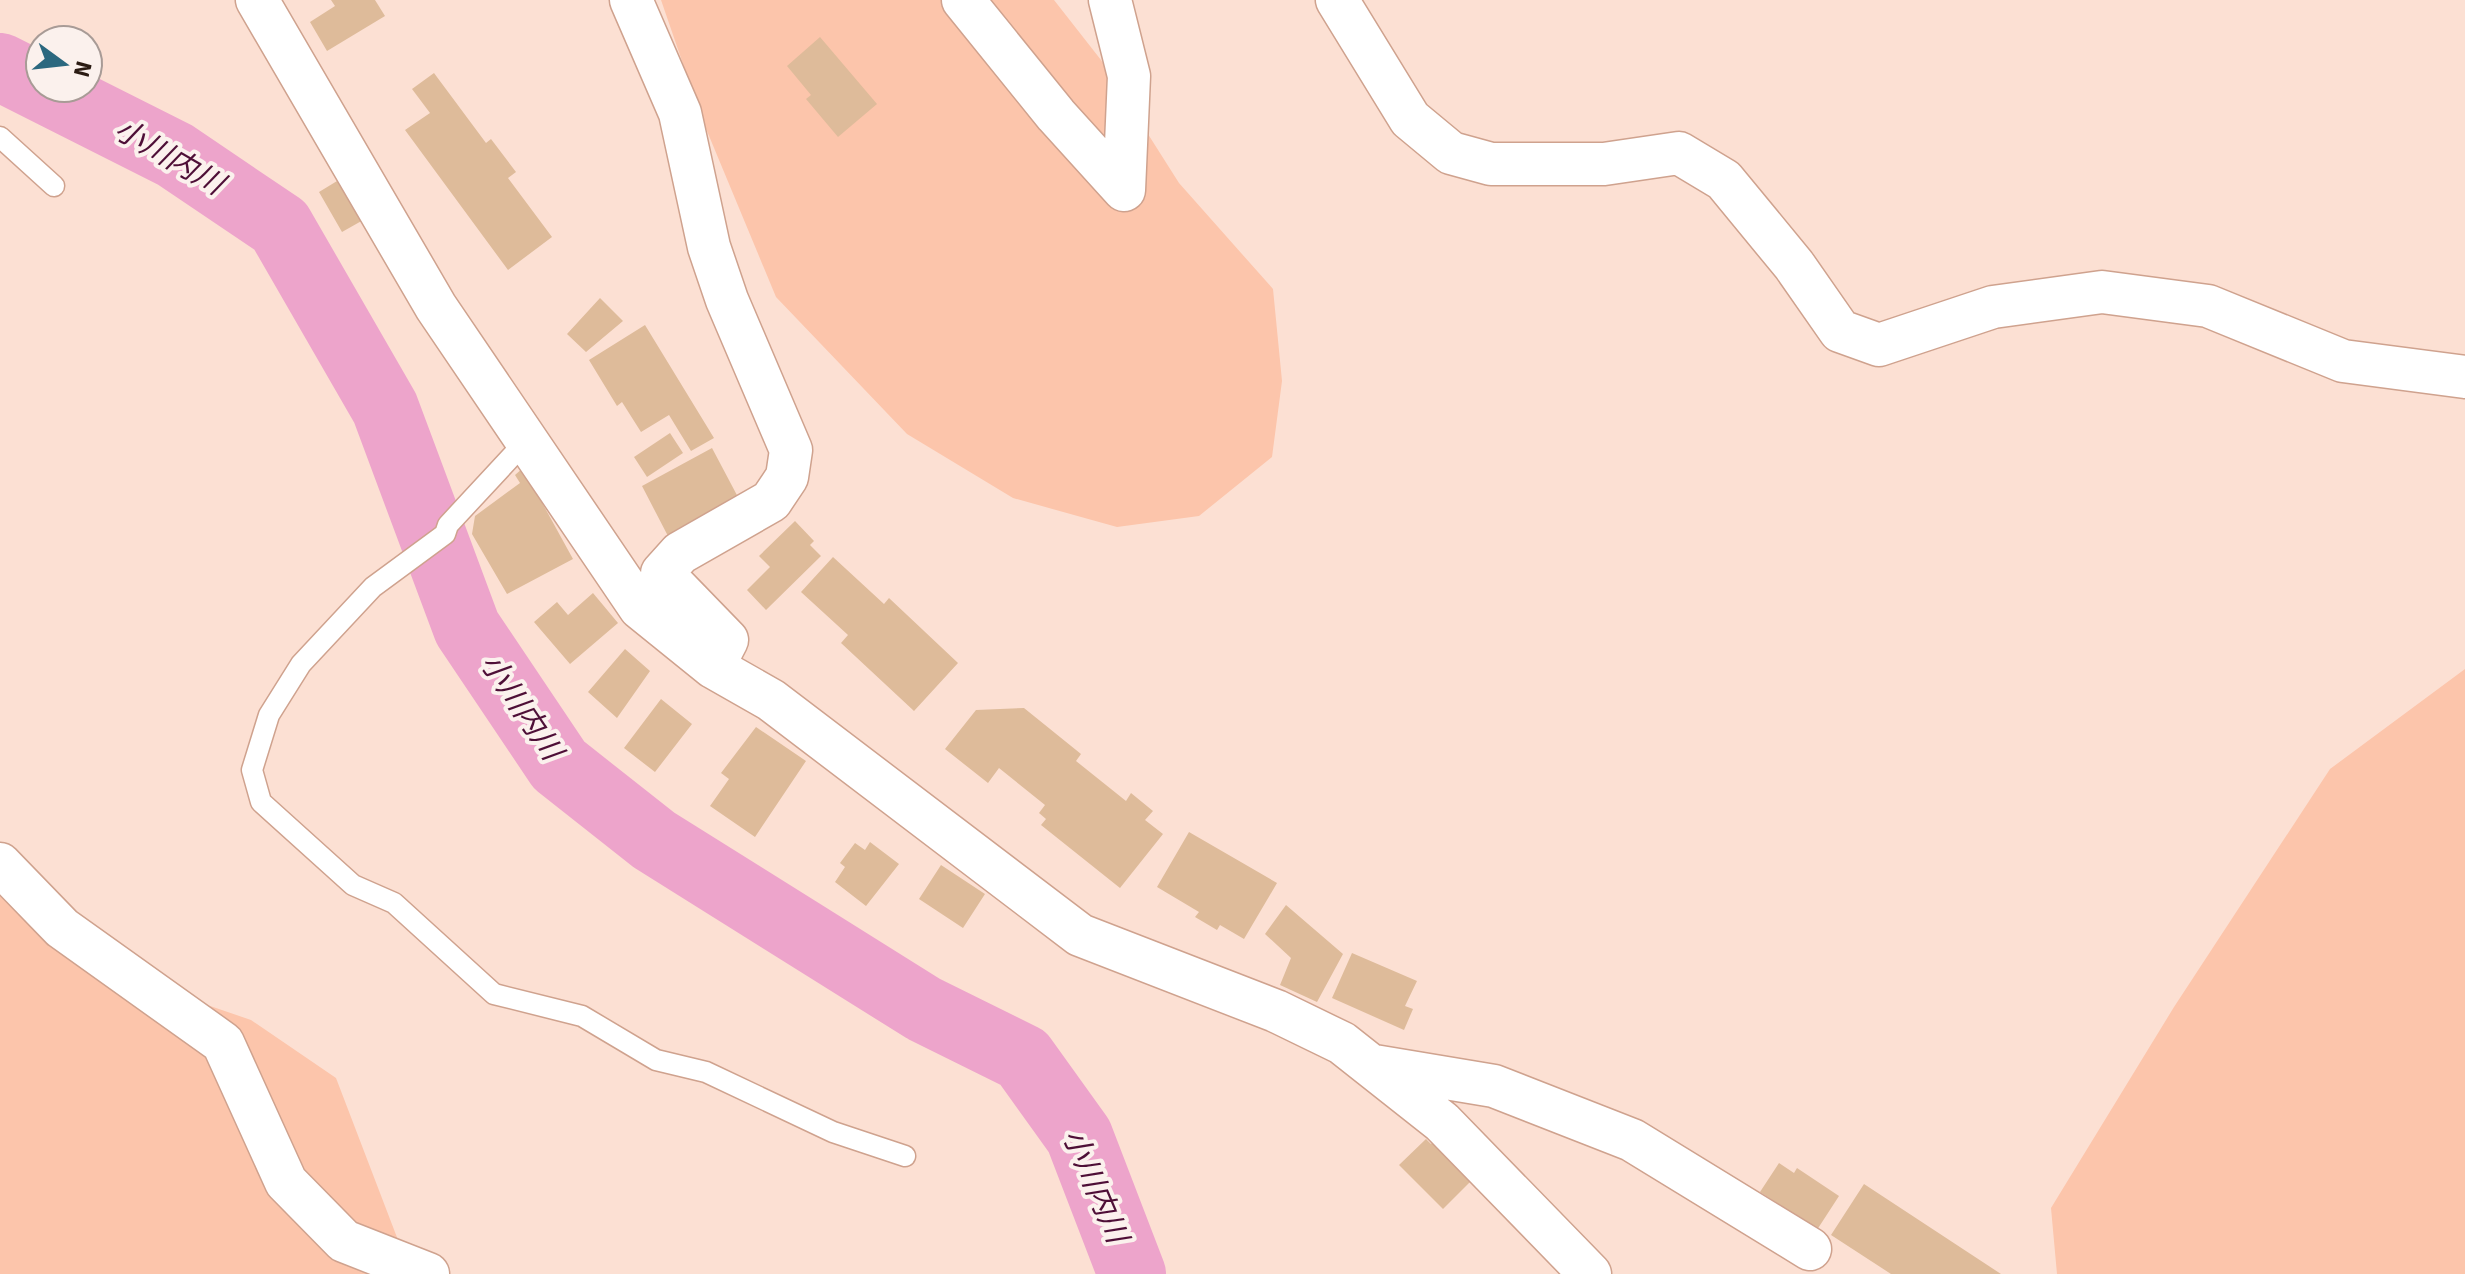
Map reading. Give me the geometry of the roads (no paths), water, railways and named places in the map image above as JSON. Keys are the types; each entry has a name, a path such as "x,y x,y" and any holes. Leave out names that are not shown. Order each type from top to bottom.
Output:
{"street":[{"path":"257,0 436,307 640,608 713,667 771,700 1080,935 1276,1011 1342,1043 1442,1122 1590,1274"},
{"path":"631,0 680,113 709,247 727,300 791,450 787,477 771,501 680,553 662,573 727,640 713,667"},
{"path":"963,0 1056,115 1124,190 1129,76 1110,0"},
{"path":"1337,0 1410,119 1451,153 1491,164 1604,164 1679,153 1724,180 1794,265 1840,331 1879,345 1993,307 2102,292 2208,306 2343,361 2465,377"},
{"path":"0,864 62,928 223,1043 286,1182 344,1241 428,1274"},
{"path":"1369,1065 1494,1086 1632,1140 1810,1249"}],"lane":[{"path":"0,137 54,186"},
{"path":"526,441 448,525 445,534 373,587 301,664 269,715 252,770 261,802 353,885 394,903 494,994 582,1016 656,1060 706,1072 833,1132 905,1156"}],"waterway":[{"name":"小川内川","path":"0,67 175,155 280,226 385,408 467,628 559,765 654,840 924,1009 1023,1058 1079,1136 1132,1274"}]}
